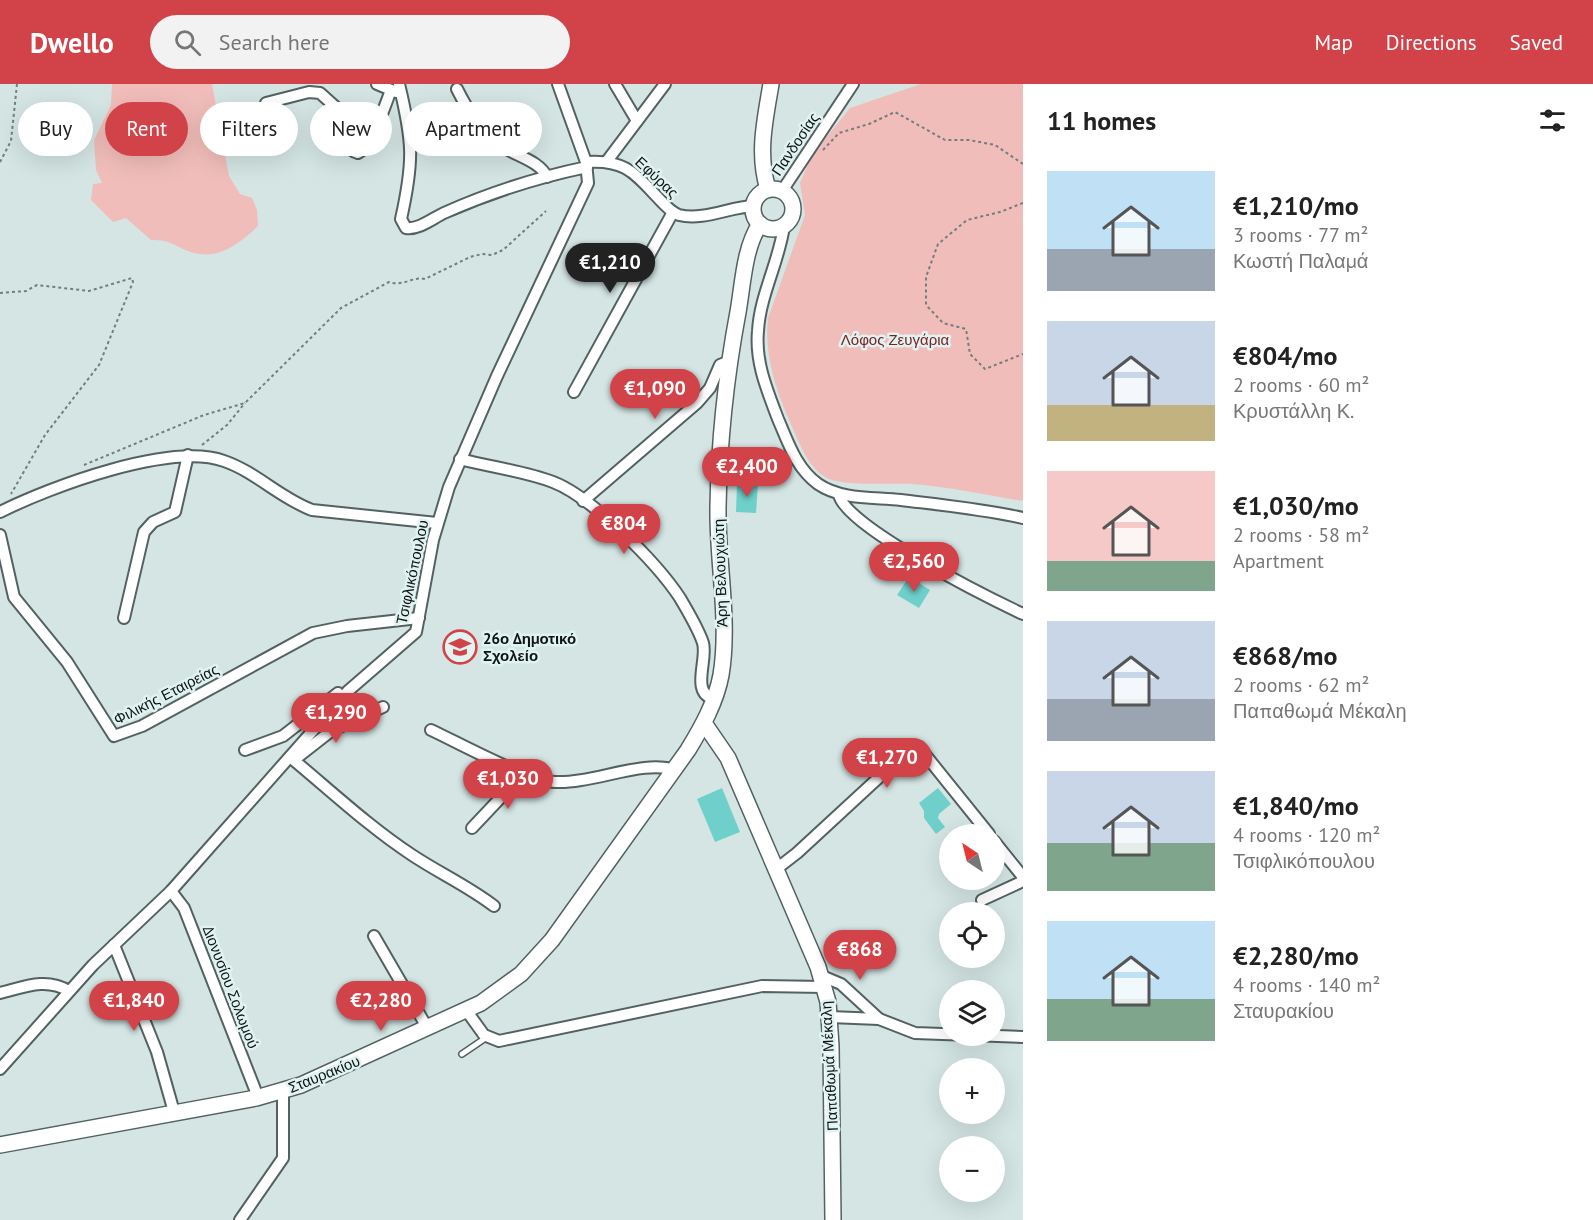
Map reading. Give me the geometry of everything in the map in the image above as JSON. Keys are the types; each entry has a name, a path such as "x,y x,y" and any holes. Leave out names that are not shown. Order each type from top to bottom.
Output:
{"street":[{"path":"270,102 309,92 320,93 340,111 349,144 353,151 358,153 364,150 370,141 397,90 377,84"},
{"path":"558,84 586,165"},
{"path":"615,84 637,121"},
{"path":"607,161 665,84"},
{"path":"771,84 762,140 762,165 775,190 790,198 793,207 791,218 784,226 774,229 760,224 754,216 753,206 760,194 775,190"},
{"name":"Πανδοσίας","path":"775,190 853,84"},
{"path":"457,89 479,126 507,150 541,168 547,177"},
{"name":"Εφύρας","path":"397,90 412,158 401,219 404,227 414,227 466,204 547,177 607,161 634,173 673,212 692,216 753,206"},
{"name":"Τσιφλικόπουλου","path":"0,1069 69,991 171,891 354,686 410,640 416,632 437,523 460,459 544,274 586,190 586,165"},
{"path":"574,392 673,212"},
{"name":"Άρη Βελουχιώτη","path":"674,770 704,723 714,699 723,660 718,490 730,361 750,247 760,224"},
{"path":"784,226 780,255 760,313 757,333 760,366 773,407 800,465 818,484 839,494 960,507 1023,518"},
{"path":"584,501 697,402 710,388 720,365 730,361"},
{"path":"124,618 144,532 153,522 175,512 188,455"},
{"path":"0,512 94,477 169,457 188,455 216,459 232,465 294,502 312,510 437,523"},
{"path":"460,459 552,482 584,501 628,538 679,597 702,642 702,690 705,696 714,699"},
{"path":"839,494 842,503 850,512 898,546 969,587 1023,614"},
{"name":"Φιλικής Εταιρείας","path":"0,535 14,597 66,662 114,736 142,726 314,633 347,626 419,618"},
{"path":"245,750 283,736 341,691 354,686"},
{"path":"290,757 299,756 331,731 383,707"},
{"name":"Παπαθωμά Μέκαλη","path":"704,723 728,758 823,982 830,1017 833,1220"},
{"path":"431,730 524,773 547,781 560,782 612,776 653,765 674,770"},
{"path":"775,870 797,853 910,747 919,747 981,824"},
{"path":"290,757 386,837 418,859 463,884 494,906"},
{"name":"Σταυρακίου","path":"0,1145 258,1097 283,1090 322,1077 466,1010 509,984 541,953 674,770"},
{"path":"472,828 524,773"},
{"path":"982,900 1021,882 1023,877 1005,855"},
{"name":"Διονυσίου Σολωμού","path":"171,891 184,908 258,1097"},
{"path":"374,936 428,1029"},
{"path":"114,945 158,1052 174,1112"},
{"path":"466,1010 487,1037 499,1041 762,986 823,982 841,984 879,1019 901,1030 915,1033 1023,1037"},
{"path":"0,993 46,983 69,991"},
{"path":"830,1017 879,1019"},
{"path":"240,1220 283,1158 283,1090"}],"lane":[{"path":"462,1054 487,1037"}],"path":[{"path":"0,162 11,141 17,84"},
{"path":"820,153 838,133 869,124 895,112 945,140 969,140 995,145 1023,164"},
{"path":"1023,203 1000,212 967,220 938,244 926,277 926,305 943,323 966,329 970,354 985,369 1023,354"},
{"path":"188,455 227,425 245,403 341,308 389,282 396,284 419,278 425,279 470,257 482,254 492,255 503,250 546,211"},
{"path":"0,292 26,291 37,285 89,291 132,278 133,282 99,365 45,435 11,491 12,506"},
{"path":"78,467 204,415 245,403"}],"green space":[{"path":"112,84 212,84 215,102 200,102 200,156 225,156 229,176 240,194 252,198 257,210 258,226 228,249 201,254 169,242 151,240 126,218 113,222 91,200 93,184 102,183 96,170 94,140 105,117 105,156 188,156 188,102 111,102"},
{"name":"Λόφος Ζευγάρια","path":"921,84 1023,84 1023,501 926,485 858,483 829,479 813,466 802,449 776,385 772,369 767,335 768,318 805,215 800,183 812,155 850,108"}],"building":[{"path":"737,483 758,484 756,513 736,512"},
{"path":"909,577 930,590 919,608 897,595"},
{"path":"722,788 740,832 715,842 697,799"},
{"path":"938,788 951,804 939,814 938,818 943,824 939,824 939,832 936,834 924,818 924,811 919,803"}],"place":[{"name":"26ο Δημοτικό Σχολείο","path":"460,647"}]}
